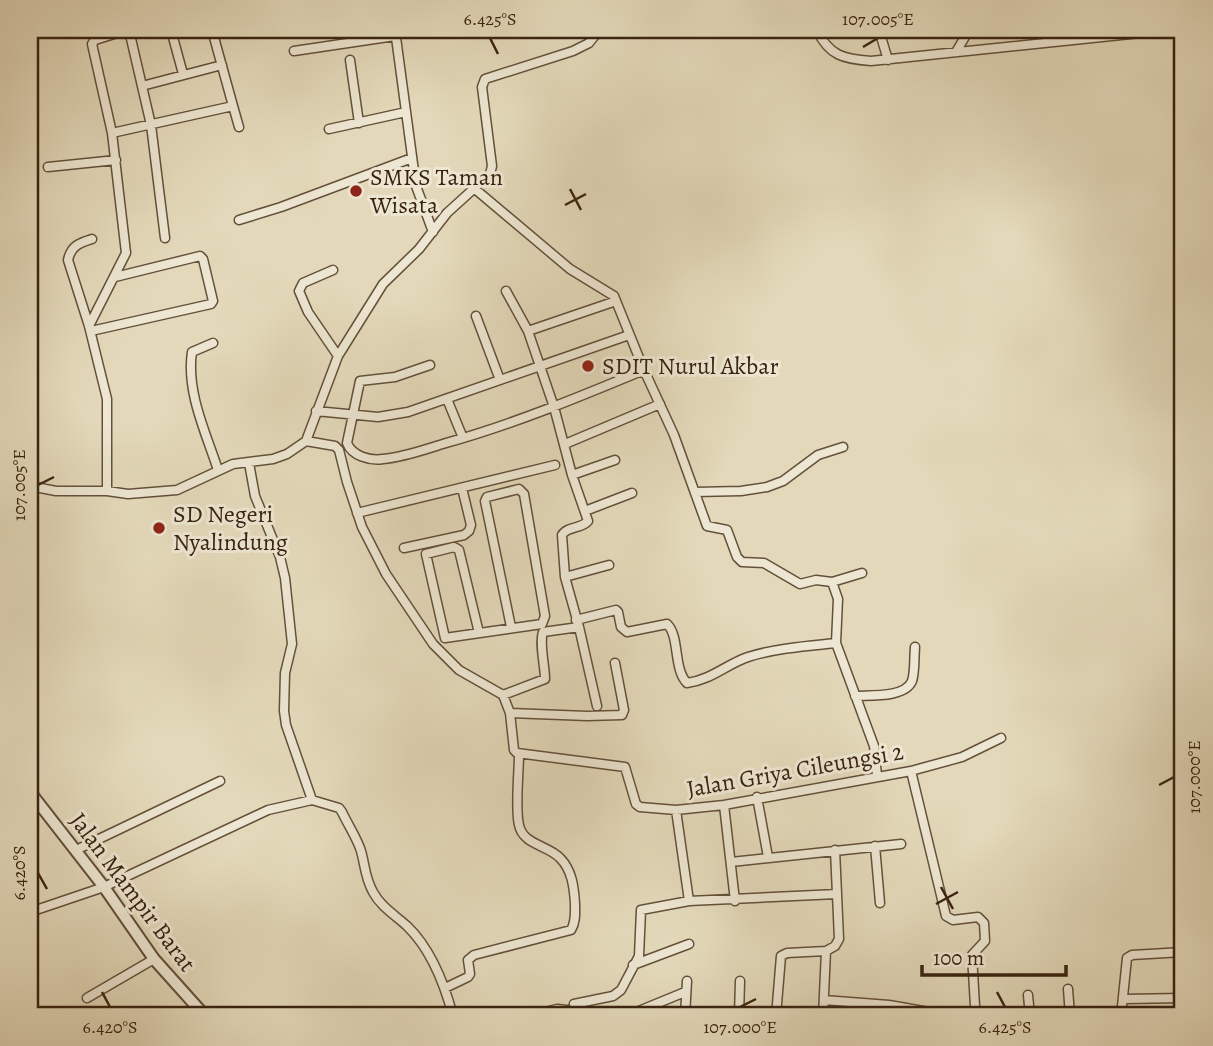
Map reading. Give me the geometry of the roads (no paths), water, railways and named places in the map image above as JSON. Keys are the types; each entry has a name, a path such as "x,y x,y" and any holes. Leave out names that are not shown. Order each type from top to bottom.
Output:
{"street":[{"path":"90,329 126,253 112,133 92,44 95,40 128,30 151,125 165,238"},
{"path":"171,30 183,74"},
{"path":"212,30 239,127"},
{"path":"306,441 338,356 383,284 433,232 447,213 490,174 492,166 482,87 485,79 573,51 589,43 599,30"},
{"path":"817,30 824,44 847,59 888,60 922,54 1169,30"},
{"path":"879,30 888,60"},
{"path":"956,52 969,30"},
{"path":"294,51 395,33 416,186 433,232"},
{"path":"351,60 359,123"},
{"path":"142,86 222,65"},
{"path":"112,133 233,106"},
{"path":"329,129 405,113"},
{"path":"239,220 412,158"},
{"path":"48,167 116,160"},
{"path":"475,189 570,269 611,294 674,435 707,526 727,530 737,557 742,562 764,563 800,584 816,580 832,582 862,573"},
{"path":"92,239 76,245 70,251 68,260 90,329 107,399 107,491"},
{"path":"90,329 211,304 213,301 200,256 114,277"},
{"path":"333,270 303,283 299,291 307,312 338,356"},
{"path":"506,291 528,331 554,407 588,523 563,533 565,577 597,706"},
{"path":"528,331 616,301"},
{"path":"476,316 500,380"},
{"path":"316,411 378,417 408,412 629,335"},
{"path":"213,343 192,352 190,362 197,407 218,470"},
{"path":"430,365 395,377 360,381 347,443 350,450 356,455 381,460 463,438 554,407 644,370"},
{"path":"447,399 463,438"},
{"path":"565,444 660,404"},
{"path":"30,486 56,491 107,491 128,494 177,491 233,464 280,456 306,441 335,446 339,450 369,545 386,574 433,644 459,670 503,695 510,713 514,750 519,754 519,825 528,840 560,857 572,877 575,901 574,925 570,930 474,955 468,960 468,977 445,988"},
{"path":"695,492 741,491 767,487 783,481 818,455 843,447"},
{"path":"572,475 615,460"},
{"path":"249,463 255,496 280,558 285,578 292,644 285,673 284,711 286,725 312,800"},
{"path":"357,513 555,465"},
{"path":"404,548 464,535 469,531 471,525 462,488"},
{"path":"433,644 445,638 542,624 545,616 524,494 519,489 487,497 485,501 511,627"},
{"path":"585,511 632,493"},
{"path":"445,638 426,557 428,552 439,549 454,547 458,550 479,633"},
{"path":"565,577 609,565"},
{"path":"832,582 838,599 836,643 874,746 877,776"},
{"path":"503,695 545,679 541,639 543,632 578,624 616,610 621,627 627,632 667,624 672,629 674,647 683,679 687,683 709,678 748,657 792,647 836,643"},
{"path":"855,696 898,692 907,688 913,679 915,648"},
{"path":"510,713 622,715 624,710 615,663"},
{"name":"Jalan Griya Cileungsi 2","path":"519,754 625,767 636,804 640,807 676,810 724,805 911,771 962,757 1001,738"},
{"path":"911,771 946,916 953,920 978,917 985,923 985,941 972,955 975,1006 979,1016"},
{"path":"76,850 220,781"},
{"name":"Jalan Mampir Barat","path":"30,792 104,887 153,959 205,1016"},
{"path":"757,797 768,858"},
{"path":"30,912 104,887 268,810 312,800 339,808 342,812 361,851 364,871 374,894 388,912 408,927 426,952 445,988 453,1016"},
{"path":"724,805 735,901"},
{"path":"676,810 689,901"},
{"path":"731,862 901,844"},
{"path":"875,846 880,903"},
{"path":"776,1016 781,956 787,953 826,951 835,946 839,939 835,850"},
{"path":"575,1004 618,993 639,956 640,911 689,901 735,901 836,894"},
{"path":"633,965 689,944"},
{"path":"823,1016 826,951"},
{"path":"1121,1016 1127,958 1183,952"},
{"path":"87,998 153,959"},
{"path":"685,1016 687,981"},
{"path":"738,1016 740,981"},
{"path":"1068,989 1070,1016"},
{"path":"528,1016 557,1009 605,1015 632,1015 685,992"},
{"path":"1028,995 1030,1016"},
{"path":"1124,999 1183,998"},
{"path":"824,1000 889,1005 946,1014"}],"waterway":[{"path":"599,38 604,30"}],"place":[{"name":"SMKS Taman Wisata","path":"356,191"},
{"name":"SDIT Nurul Akbar","path":"588,366"},
{"name":"SD Negeri Nyalindung","path":"159,528"}]}
